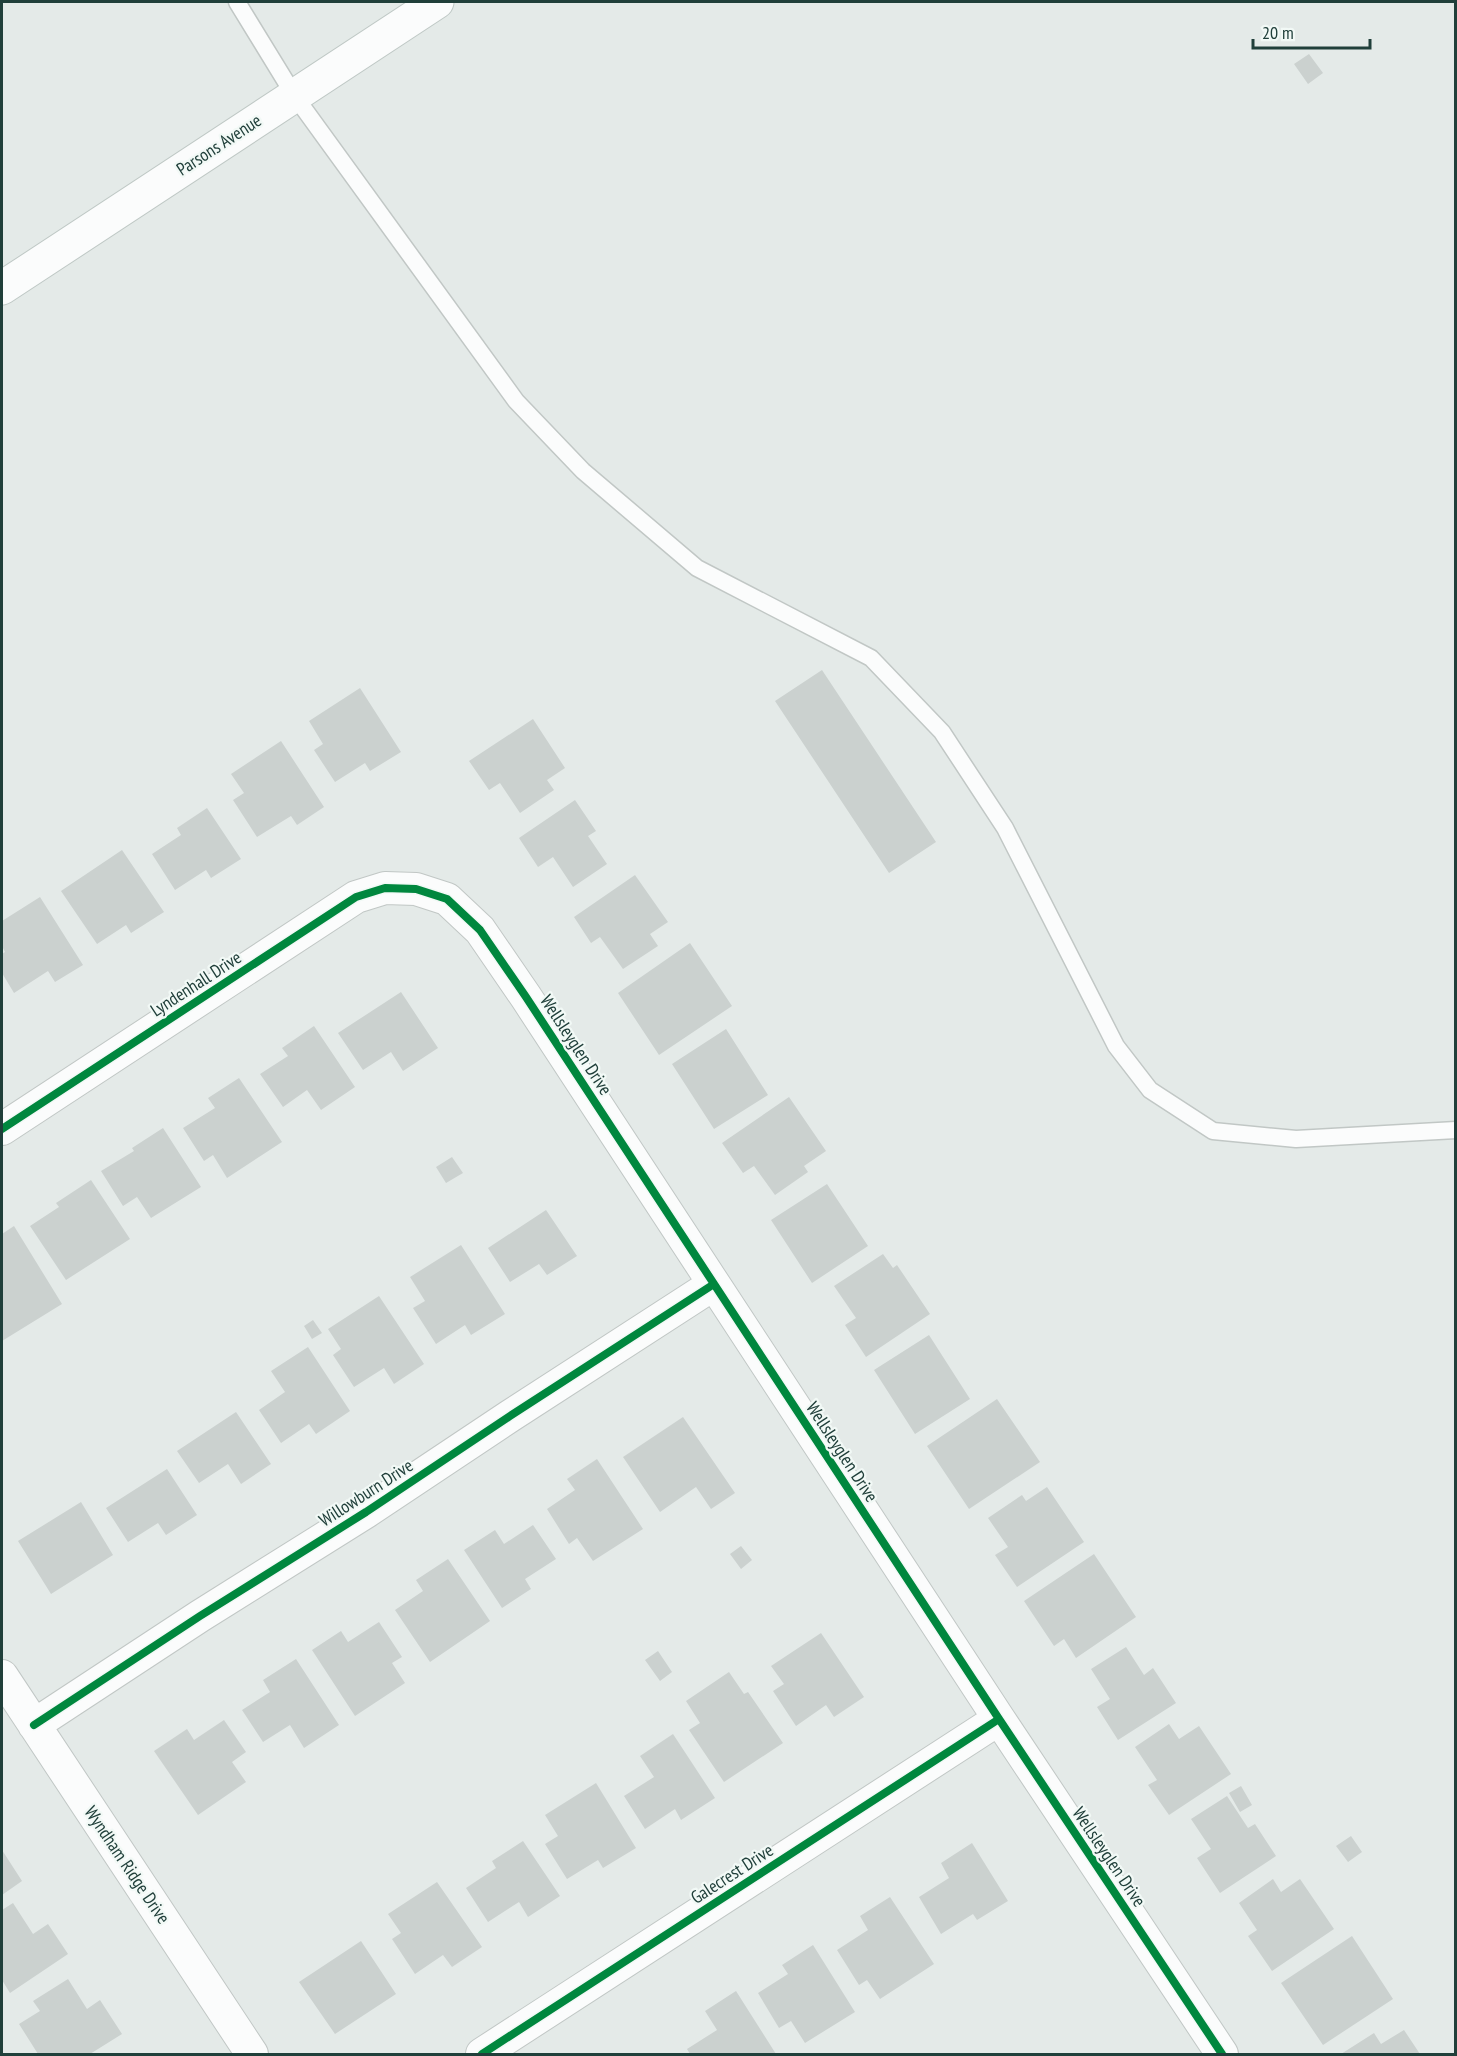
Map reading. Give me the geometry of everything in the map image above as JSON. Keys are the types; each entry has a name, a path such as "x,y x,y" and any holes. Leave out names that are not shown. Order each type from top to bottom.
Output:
{"street":[{"name":"Parsons Avenue","path":"2,288 437,2"},
{"name":"Lyndenhall Drive","path":"2,1129 356,897 384,888 416,889"},
{"name":"Wellsleyglen Drive","path":"416,889 447,899 480,930 1222,2055"},
{"name":"Willowburn Drive","path":"34,1725 200,1616 366,1512 714,1284"},
{"name":"Wyndham Ridge Drive","path":"2,1676 252,2055"},
{"name":"Galecrest Drive","path":"482,2055 999,1719"}],"lane":[{"path":"237,2 294,96 516,401 583,471 697,568 871,658 942,732 1005,828 1116,1046 1150,1090 1213,1131 1296,1139 1455,1130"}],"building":[{"path":"1309,54 1323,73 1308,84 1294,64"},
{"path":"822,670 936,842 889,873 775,701"},
{"path":"360,688 401,752 370,771 365,763 335,782 314,750 323,744 309,721"},
{"path":"533,719 565,768 547,780 554,790 520,813 500,783 489,790 469,761"},
{"path":"281,741 324,807 297,825 291,816 257,837 233,800 244,793 231,774"},
{"path":"575,800 596,831 588,836 607,864 573,887 553,857 538,867 519,838"},
{"path":"207,808 241,859 211,878 206,870 175,890 152,854 181,835 177,828"},
{"path":"122,850 164,912 131,933 126,925 97,944 61,891"},
{"path":"635,875 668,922 650,934 658,946 623,969 600,937 591,943 574,917"},
{"path":"40,897 83,965 55,982 48,971 14,993 2,973 2,954 5,952 2,946 2,921"},
{"path":"690,943 732,1006 659,1055 618,993"},
{"path":"401,992 438,1048 403,1071 391,1052 363,1070 338,1033"},
{"path":"314,1026 355,1087 321,1110 307,1090 283,1107 260,1074 288,1056 282,1048"},
{"path":"726,1029 768,1095 714,1129 672,1064"},
{"path":"239,1078 282,1142 227,1178 213,1155 204,1161 183,1128 215,1108 208,1098"},
{"path":"789,1097 826,1151 804,1166 808,1172 775,1195 754,1166 743,1173 722,1143"},
{"path":"163,1128 201,1187 151,1218 137,1197 123,1206 101,1171 134,1151 132,1148"},
{"path":"452,1157 463,1173 446,1183 436,1167"},
{"path":"91,1180 130,1239 66,1280 30,1226 59,1207 56,1203"},
{"path":"827,1184 868,1246 812,1283 771,1220"},
{"path":"546,1210 577,1256 547,1275 539,1264 510,1282 488,1248"},
{"path":"14,1226 62,1304 2,1341 2,1234"},
{"path":"461,1245 505,1314 471,1335 465,1325 436,1344 413,1308 425,1301 410,1277"},
{"path":"883,1254 893,1268 897,1265 930,1314 866,1357 845,1325 856,1318 834,1286"},
{"path":"379,1296 424,1364 394,1384 384,1368 354,1387 333,1355 341,1349 328,1329"},
{"path":"313,1320 322,1333 312,1339 304,1326"},
{"path":"929,1335 970,1399 915,1434 874,1370"},
{"path":"308,1347 350,1411 316,1434 309,1424 281,1443 259,1410 285,1392 271,1371"},
{"path":"997,1399 1040,1462 969,1509 927,1446"},
{"path":"236,1412 271,1464 241,1484 228,1464 199,1483 177,1451"},
{"path":"683,1417 735,1493 711,1509 696,1487 660,1512 623,1457"},
{"path":"597,1459 643,1529 593,1561 577,1538 569,1544 547,1509 575,1490 567,1479"},
{"path":"167,1469 197,1515 166,1535 158,1523 128,1542 106,1508"},
{"path":"1047,1487 1084,1542 1017,1587 995,1555 1008,1547 988,1518 1022,1495 1026,1501"},
{"path":"81,1502 113,1555 51,1594 18,1541"},
{"path":"533,1525 556,1559 525,1579 531,1589 502,1608 464,1550 495,1530 504,1544"},
{"path":"741,1546 752,1560 741,1569 730,1554"},
{"path":"1094,1554 1136,1617 1076,1658 1064,1639 1054,1646 1024,1601"},
{"path":"448,1559 490,1621 430,1662 395,1610 423,1591 416,1580"},
{"path":"379,1622 402,1657 392,1663 405,1683 355,1716 312,1650 341,1631 348,1642"},
{"path":"821,1633 864,1697 834,1717 826,1705 796,1726 773,1691 784,1684 771,1666"},
{"path":"1126,1647 1144,1675 1153,1668 1176,1703 1118,1740 1097,1707 1110,1699 1091,1669"},
{"path":"658,1651 672,1672 660,1681 645,1660"},
{"path":"296,1659 339,1725 304,1748 290,1725 263,1742 242,1710 270,1692 263,1680"},
{"path":"729,1672 744,1694 748,1692 783,1743 724,1782 689,1730 700,1723 686,1701"},
{"path":"224,1720 246,1752 232,1762 246,1782 198,1815 154,1751 187,1729 194,1740"},
{"path":"1169,1724 1179,1739 1199,1726 1231,1774 1169,1815 1148,1785 1157,1780 1135,1747"},
{"path":"673,1734 715,1798 681,1820 675,1809 645,1829 624,1796 654,1777 640,1756"},
{"path":"596,1783 636,1848 603,1868 598,1860 567,1879 545,1844 558,1836 545,1815"},
{"path":"1241,1786 1252,1805 1240,1812 1229,1793"},
{"path":"1227,1796 1248,1828 1255,1824 1276,1856 1220,1893 1197,1858 1211,1849 1191,1819"},
{"path":"1351,1836 1362,1852 1348,1862 1336,1846"},
{"path":"523,1841 560,1896 528,1917 519,1902 488,1922 466,1888 496,1868 492,1861"},
{"path":"972,1843 1008,1901 977,1920 973,1914 941,1934 919,1897 949,1878 941,1863"},
{"path":"2,1850 22,1881 2,1895"},
{"path":"1273,1879 1281,1892 1300,1879 1334,1929 1272,1971 1248,1936 1257,1930 1239,1903"},
{"path":"437,1882 482,1947 452,1967 443,1955 415,1974 392,1939 401,1933 388,1914"},
{"path":"890,1897 934,1964 880,1999 867,1980 859,1985 837,1950 868,1930 860,1916"},
{"path":"13,1903 33,1934 48,1924 68,1954 10,1993 2,1980 2,1910"},
{"path":"1352,1936 1393,1999 1323,2045 1281,1983"},
{"path":"361,1941 396,1994 335,2034 299,1982"},
{"path":"813,1945 855,2012 805,2043 791,2021 779,2028 758,1993 788,1974 782,1965"},
{"path":"68,1979 87,2009 100,2000 122,2034 90,2054 38,2054 19,2024 40,2011 33,2001"},
{"path":"736,1991 776,2054 690,2054 687,2049 717,2030 705,2011"},
{"path":"1404,2030 1420,2054 1341,2054 1374,2033 1381,2044"}],"cycle path":[{"path":"2,1129 356,897 385,888 416,889 447,899 480,930 526,997 999,1719 1222,2054"},
{"path":"34,1725 200,1616 366,1512 714,1284"},
{"path":"482,2054 999,1719"}]}
